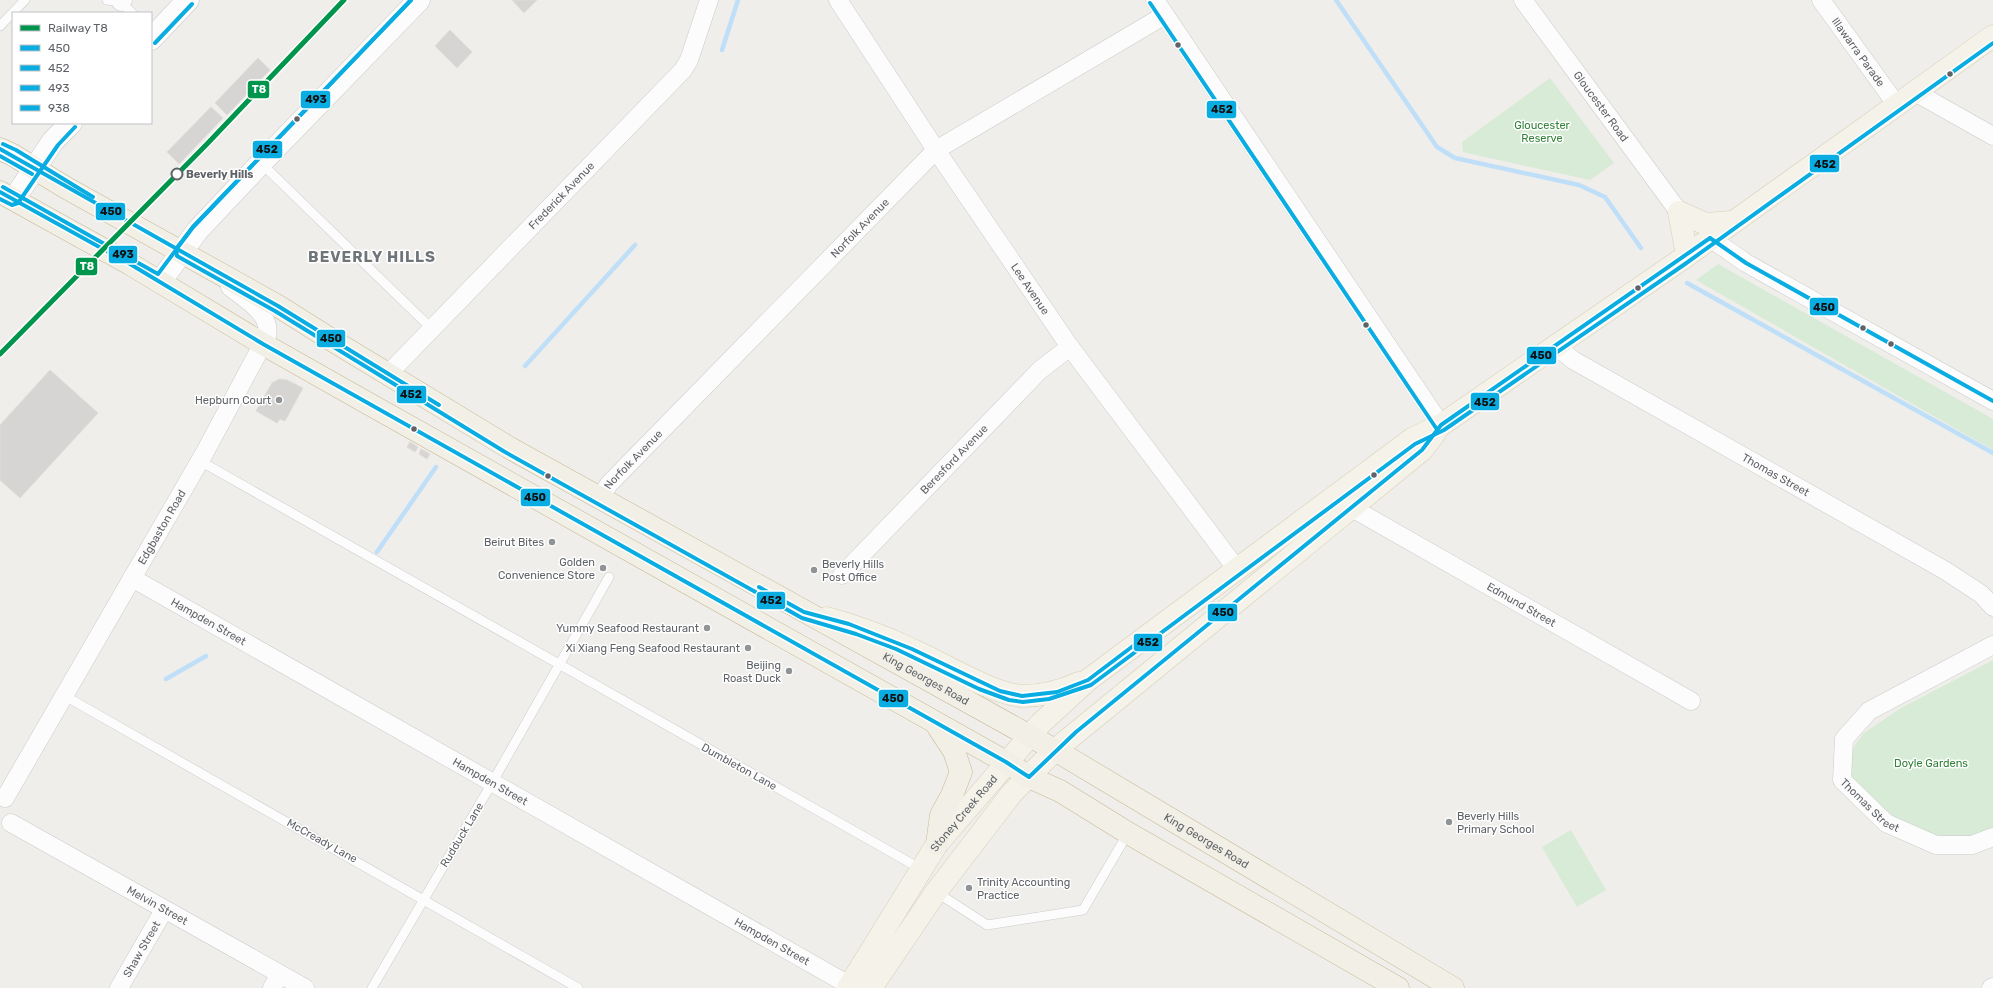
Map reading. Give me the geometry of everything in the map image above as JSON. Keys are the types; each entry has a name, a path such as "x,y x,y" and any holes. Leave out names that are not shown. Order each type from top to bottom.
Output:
{"highway":[{"name":"King Georges Road","path":"0,149 13,155 63,186 153,237 278,306 508,447 1055,750 1453,988"},
{"path":"7,195 130,264 264,344 1029,776 1060,791 1128,833 1398,988"},
{"path":"935,723 954,751 961,772 941,815 937,844"}],"main road":[{"name":"Stoney Creek Road","path":"848,986 937,844 1029,736 1088,680 1236,568 1412,439 1441,425 1685,257 1913,91 1993,36"},
{"path":"1679,212 1706,224 1732,222"},
{"path":"1679,212 1685,257"},
{"name":"Stoney Creek Road","path":"871,988 936,892 1012,793 1055,750 1422,450 1441,425"},
{"path":"804,612 849,624 912,649 1000,691 1022,696 1057,692 1088,680"}],"street":[{"path":"152,35 188,0"},
{"path":"160,282 197,231 419,0"},
{"name":"Frederick Avenue","path":"388,374 683,70 689,60 709,0"},
{"name":"Lee Avenue","path":"838,0 936,150 1070,347 1236,568"},
{"path":"1155,0 1441,425"},
{"name":"Gloucester Road","path":"1523,0 1679,212"},
{"name":"Illawarra Parade","path":"1820,0 1896,104"},
{"name":"Norfolk Avenue","path":"600,498 608,484 936,150 1165,15"},
{"path":"1913,91 1993,136"},
{"path":"7,195 35,169 53,141 70,124"},
{"path":"1710,238 1746,263 1993,401"},
{"name":"Edgbaston Road","path":"6,827 14,812 9,802 2,798 64,696 200,461 264,344 268,326 263,316 207,267"},
{"name":"Thomas Street","path":"1556,346 1573,360 1946,571 1981,594 1993,607"},
{"name":"Beresford Avenue","path":"842,576 1040,370 1070,347"},
{"name":"Edmund Street","path":"1352,508 1691,701"},
{"name":"Hampden Street","path":"132,578 848,986"},
{"name":"Thomas Street","path":"1993,645 1869,710 1844,739 1842,780 1886,823 1936,846 1972,845 1993,837"},
{"name":"Melvin Street","path":"6,827 164,910 276,981 305,988"},
{"name":"Shaw Street","path":"119,988 164,910"}],"lane":[{"path":"13,12 25,0"},
{"path":"0,26 12,14"},
{"path":"261,163 432,329"},
{"name":"Dumbleton Lane","path":"200,461 558,665 921,869"},
{"name":"Rudduck Lane","path":"372,988 492,783 609,577"},
{"name":"McCready Lane","path":"64,696 424,899 578,988"},
{"path":"936,892 987,925 1083,910 1128,833"}],"green space":[{"name":"Gloucester Reserve","path":"1550,78 1614,163 1590,180 1463,152 1462,142"},
{"path":"1718,264 1993,419 1993,450 1696,280"},
{"name":"Doyle Gardens","path":"1993,660 1993,830 1971,837 1949,837 1933,834 1897,818 1885,810 1853,780 1851,773 1851,753 1855,745 1864,733 1901,708"},
{"path":"1571,830 1606,890 1577,907 1542,847"}],"building":[{"path":"512,0 537,0 524,13"},
{"path":"450,30 472,52 457,68 435,46"},
{"path":"258,58 270,70 227,115 215,103"},
{"path":"211,107 223,118 179,164 167,152"},
{"path":"50,370 98,413 20,498 0,480 0,425"},
{"name":"Hepburn Court","path":"279,379 287,380 303,388 285,421 280,419 277,423 256,411 272,383"},
{"path":"410,442 418,447 415,452 407,447"},
{"path":"421,449 430,454 427,459 419,454"}],"waterway":[{"path":"722,50 738,0"},
{"path":"1336,0 1437,147 1455,158 1579,185 1605,197 1641,248"},
{"path":"525,366 635,245"},
{"path":"1687,283 1993,453"},
{"path":"377,552 436,467"},
{"path":"166,679 206,656"}],"rail line":[{"name":"T8","path":"0,354 207,144 344,0"}],"transit line":[{"name":"452","path":"411,0 193,227 176,249 177,256 275,311 505,452 802,618 856,634 896,649 979,689 1009,700 1023,702 1049,699 1091,685 1415,444 1444,430 1685,264 1993,43"},
{"name":"493","path":"3,187 158,274 193,227 411,0"},
{"name":"452","path":"1150,3 1436,428"},
{"name":"938","path":"155,43 192,4"},
{"name":"938","path":"0,199 12,205 18,203 58,145 75,127"},
{"name":"493","path":"3,144 16,150 93,197"},
{"name":"450","path":"0,149 278,306 439,405"},
{"name":"938","path":"0,156 32,174"},
{"name":"450","path":"0,192 130,264 263,344 1006,762 1029,777 1076,732 1422,450 1441,425 1710,238"},
{"name":"450","path":"1710,238 1746,263 1993,401"},
{"name":"450","path":"759,587 804,612 849,624 912,649 1000,691 1022,696 1057,692 1088,680 1137,643"}],"place":[{"name":"Beverly Hills","path":"177,174"},
{"name":"Hepburn Court","path":"279,400"},
{"name":"Beirut Bites","path":"552,542"},
{"name":"Golden Convenience Store","path":"603,568"},
{"name":"Beverly Hills Post Office","path":"814,570"},
{"name":"Yummy Seafood Restaurant","path":"707,628"},
{"name":"Xi Xiang Feng Seafood Restaurant","path":"748,648"},
{"name":"Beijing Roast Duck","path":"789,671"},
{"name":"Beverly Hills Primary School","path":"1449,822"},
{"name":"Trinity Accounting Practice","path":"969,888"}],"district":[{"name":"BEVERLY HILLS","path":"372,257"}]}
